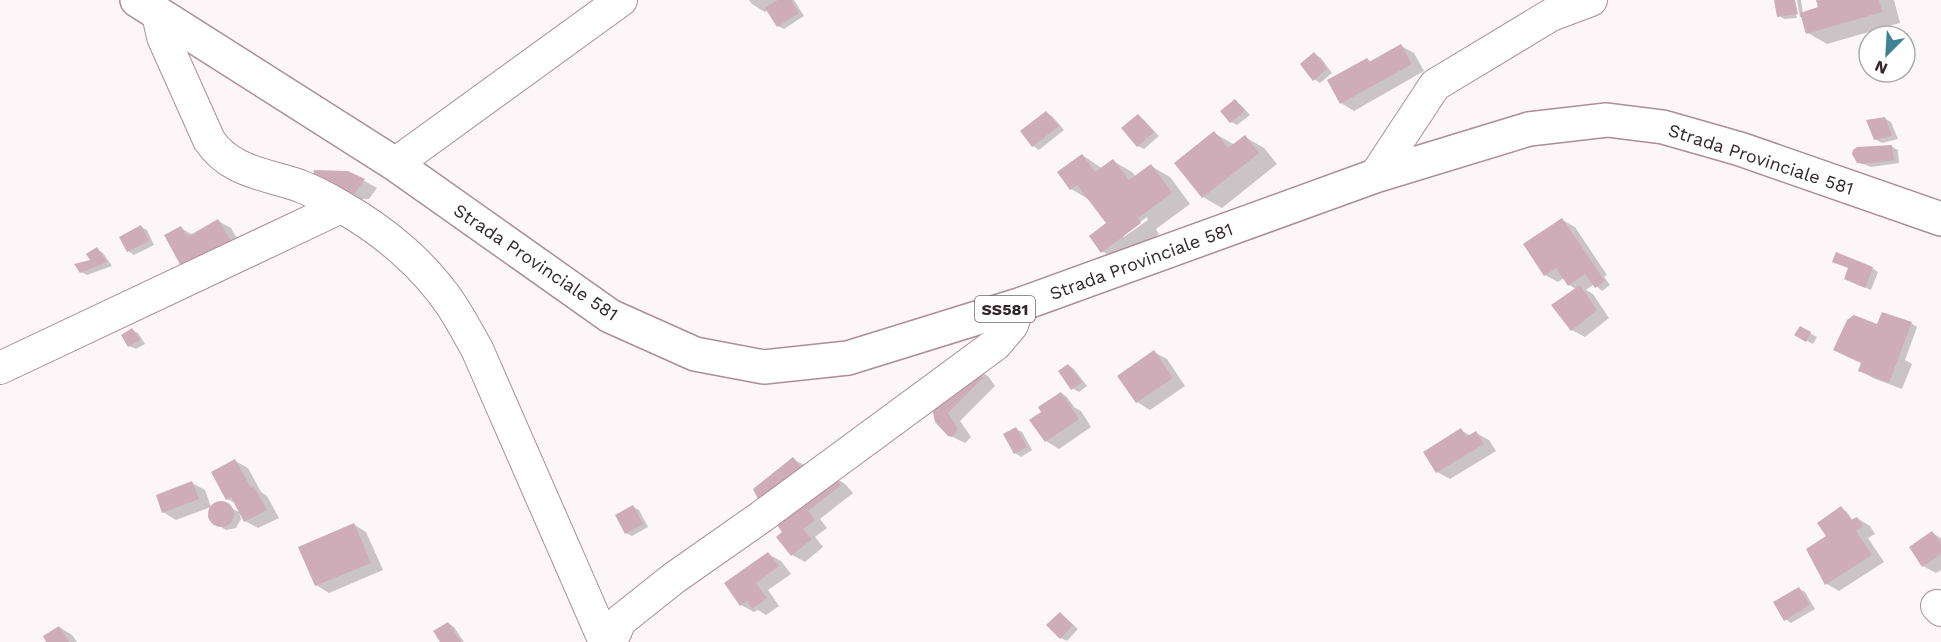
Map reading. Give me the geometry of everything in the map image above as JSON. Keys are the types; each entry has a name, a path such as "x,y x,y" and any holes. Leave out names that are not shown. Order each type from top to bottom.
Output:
{"main road":[{"name":"Strada Provinciale 581","path":"147,7 395,164 610,316 695,354 764,367 848,358 1019,305 1375,176 1528,129 1607,120 1664,127 1740,149 1941,219"}],"street":[{"path":"395,164 621,0"},
{"path":"1375,176 1435,86 1551,15 1591,0"},
{"path":"147,7 209,140 217,152 237,166 302,187 341,207 402,249 451,305 477,349 605,642"},
{"path":"0,368 341,207"},
{"path":"611,642 620,621 674,578 996,344 1012,325 1019,305"}],"building":[{"path":"778,0 791,0 799,13 777,27 765,8"},
{"path":"1774,0 1795,0 1798,14 1777,17"},
{"path":"1816,0 1879,0 1882,12 1806,34 1800,13 1818,7"},
{"path":"1401,44 1412,64 1340,104 1327,80 1367,58 1369,62"},
{"path":"1314,52 1327,69 1313,81 1300,64"},
{"path":"1235,99 1245,111 1230,123 1220,111"},
{"path":"1046,111 1059,126 1032,147 1020,131"},
{"path":"1138,114 1154,132 1137,147 1121,128"},
{"path":"1885,117 1892,136 1874,140 1866,120"},
{"path":"1214,131 1228,148 1245,135 1259,153 1202,198 1174,163"},
{"path":"1892,145 1894,160 1857,163 1852,154 1857,147"},
{"path":"1082,154 1095,172 1113,159 1129,180 1151,164 1172,193 1138,218 1141,223 1101,253 1089,236 1106,223 1077,185 1070,190 1057,172"},
{"path":"314,170 348,171 365,179 355,193 343,192 313,178"},
{"path":"1562,218 1605,281 1595,288 1585,274 1568,286 1556,268 1544,276 1523,244"},
{"path":"218,219 231,241 182,268 164,235 181,226 187,237"},
{"path":"141,225 149,241 127,252 119,237"},
{"path":"97,247 107,262 80,273 74,264 90,260 86,254"},
{"path":"1836,252 1873,267 1865,288 1844,279 1848,268 1832,262"},
{"path":"1580,285 1597,310 1571,331 1551,305"},
{"path":"1882,312 1912,322 1889,383 1858,371 1861,363 1833,350 1847,320 1854,315 1877,324"},
{"path":"1800,326 1811,332 1806,342 1794,335"},
{"path":"132,328 140,340 128,347 121,335"},
{"path":"1154,350 1173,378 1136,403 1117,376"},
{"path":"1068,364 1082,382 1071,390 1058,371"},
{"path":"974,366 983,378 948,413 958,429 952,437 948,436 935,422 932,408"},
{"path":"1061,392 1079,419 1045,442 1029,420 1041,412 1038,407"},
{"path":"1016,427 1027,447 1014,454 1003,434"},
{"path":"1461,428 1466,437 1476,431 1484,444 1436,473 1423,452"},
{"path":"793,457 807,475 762,507 753,489"},
{"path":"235,459 251,488 254,487 267,510 244,522 231,497 226,500 211,472"},
{"path":"832,474 841,485 808,511 815,520 803,529 812,539 791,556 776,537 782,532 774,521"},
{"path":"192,481 199,499 162,513 156,495"},
{"path":"221,501 230,505 234,514 230,523 221,527 212,523 208,514 212,505"},
{"path":"633,505 643,524 625,534 615,515"},
{"path":"1841,506 1851,520 1857,517 1863,526 1856,531 1872,555 1825,585 1806,549 1826,536 1817,523"},
{"path":"354,523 371,563 315,586 298,547"},
{"path":"1932,531 1941,544 1941,554 1922,567 1909,547"},
{"path":"768,552 779,566 756,583 767,598 752,609 747,601 740,606 724,583"},
{"path":"1799,587 1810,605 1784,621 1773,602"},
{"path":"1060,612 1073,625 1060,639 1046,625"},
{"path":"448,622 461,642 440,642 433,631"},
{"path":"59,626 69,642 46,642 43,636"}]}
